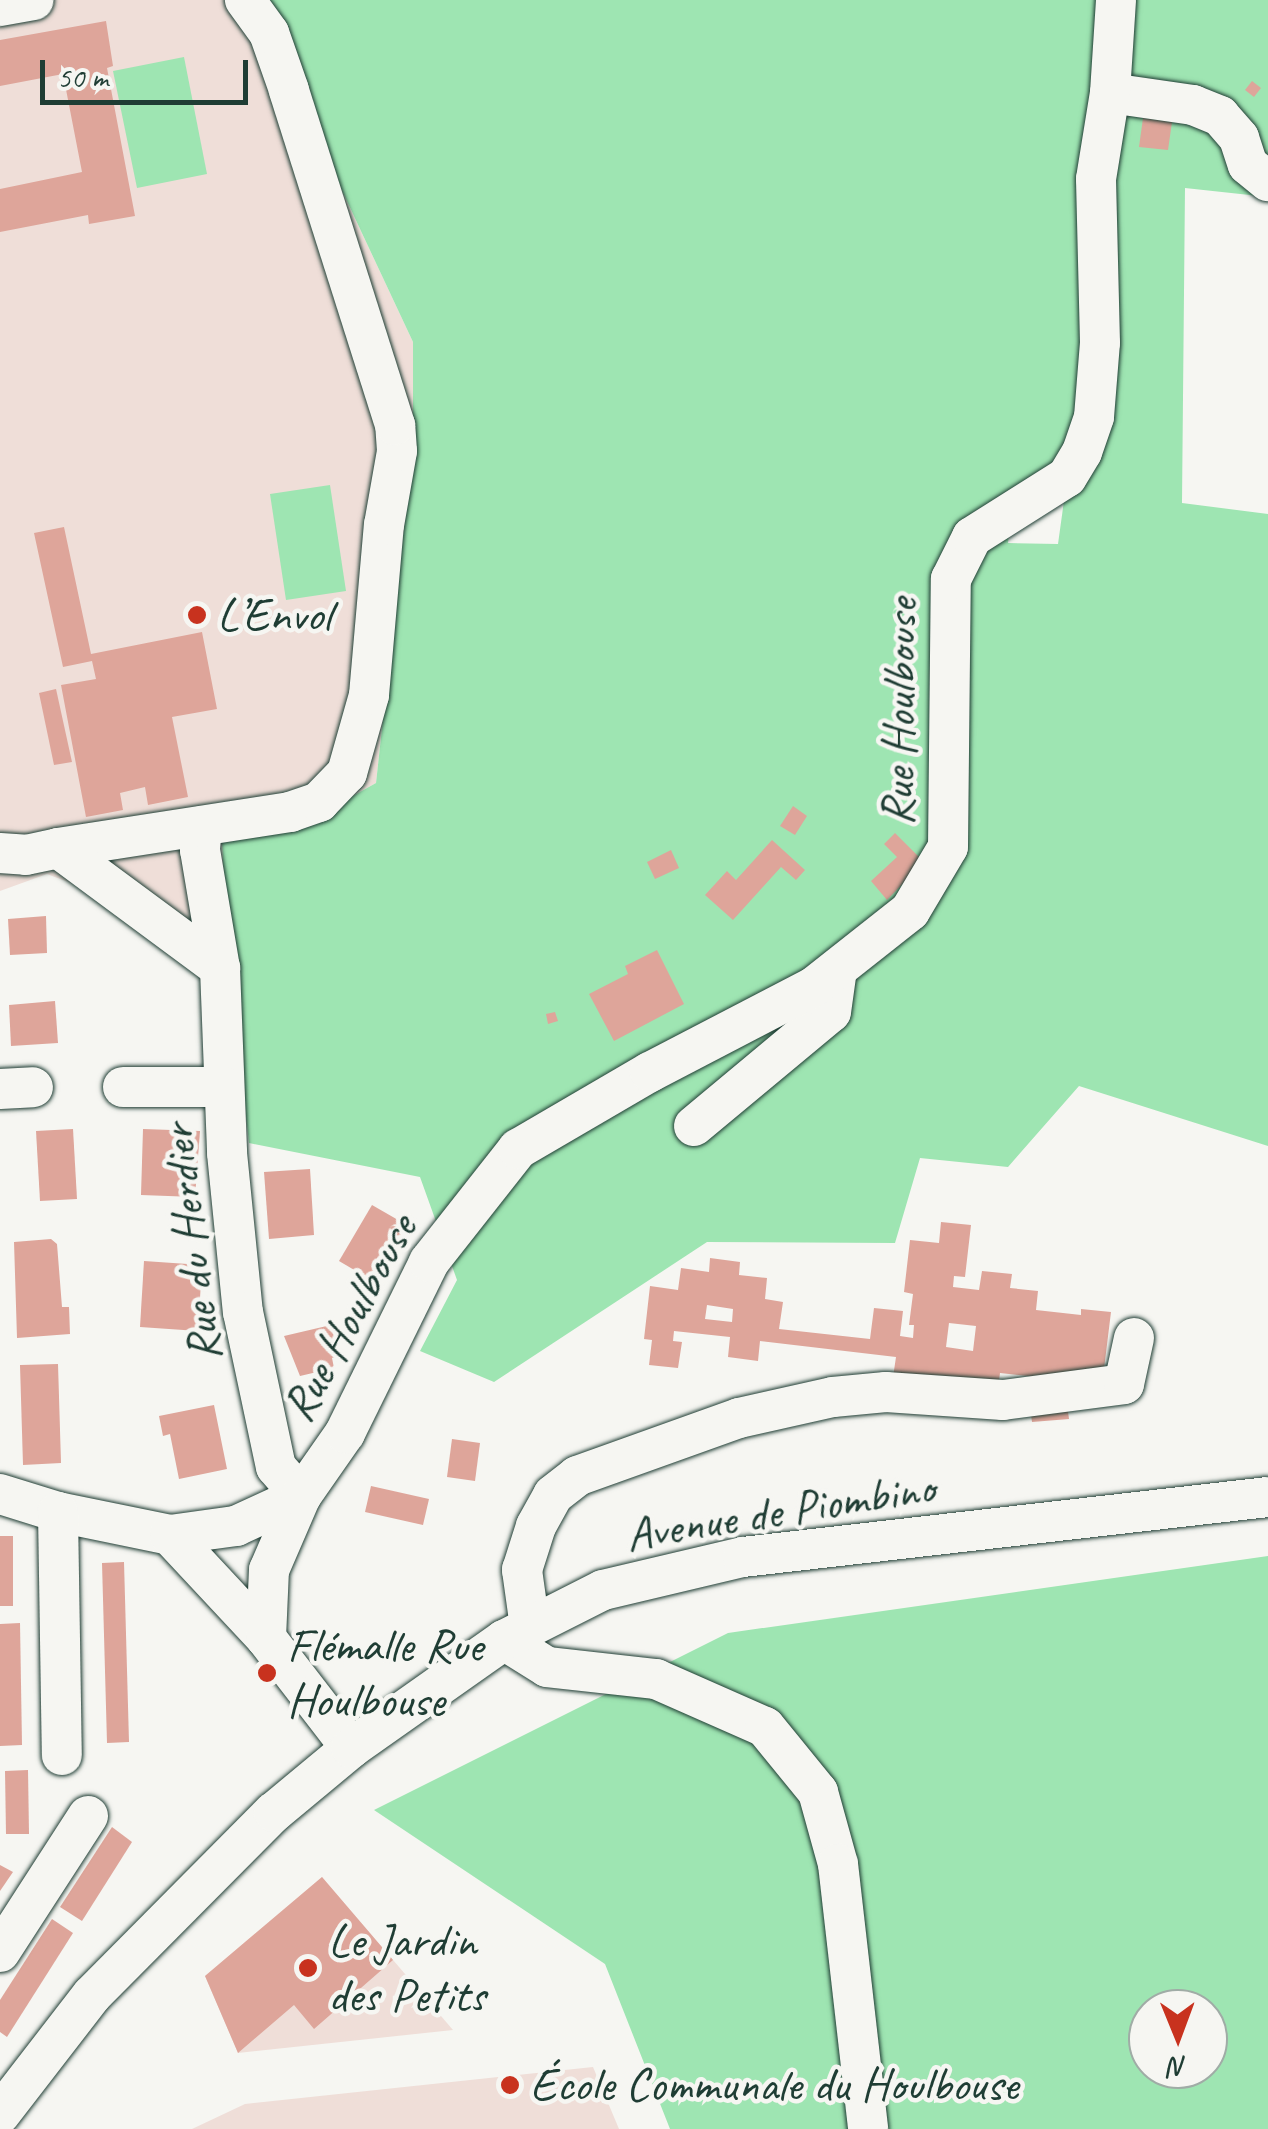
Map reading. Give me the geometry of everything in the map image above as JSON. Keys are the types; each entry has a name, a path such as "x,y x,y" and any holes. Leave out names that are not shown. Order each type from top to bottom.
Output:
{"street":[{"path":"0,6 33,0"},
{"path":"0,853 26,855 290,812 319,802 347,773 368,695 384,525 397,452 383,376 290,90 269,33 246,0"},
{"name":"Rue Houlbouse","path":"266,1638 269,1570 301,1496 345,1434 428,1262 518,1149 650,1072 815,986 910,911 948,846 951,579 972,537 1067,477 1082,452 1094,418 1100,343 1096,179 1110,93 1116,0"},
{"path":"1110,93 1193,105 1220,116 1239,138 1248,165 1268,181"},
{"name":"Rue du Herdier","path":"202,826 200,850 220,968 223,1087 243,1312 276,1467 301,1496"},
{"path":"58,848 220,968"},
{"path":"694,1126 831,1012 837,969"},
{"name":"Rue du Herdier","path":"124,1087 223,1087"},
{"path":"868,2129 838,1864 818,1792 765,1727 656,1679 547,1667 517,1634 522,1570 531,1541 553,1495 577,1476 739,1418 833,1397 886,1392 1002,1400 1124,1384 1134,1338"},
{"name":"Rue Houlbouse","path":"0,1494 58,1512 170,1535 236,1526 301,1496"},
{"name":"Avenue de Piombino","path":"351,1748 517,1634 603,1590 744,1557 1268,1497"},
{"path":"58,1512 62,1755"},
{"path":"0,2114 101,1985 274,1812 351,1748 266,1638 170,1535"},
{"path":"0,1952 88,1816"}],"shaded area":[{"name":"L’Envol","path":"0,0 268,0 331,167 413,342 413,447 376,783 317,816 227,942 47,874 0,891"},
{"name":"Le Jardin des Petits","path":"322,1877 453,2030 238,2053 205,1976"},
{"name":"École Communale du Houlbouse","path":"593,2067 619,2129 192,2129 245,2104"}],"green space":[{"path":"268,0 1268,0 1268,197 1185,188 1182,503 1268,514 1268,1146 1079,1086 1008,1167 920,1158 895,1243 707,1242 494,1382 420,1351 457,1280 420,1177 249,1143 227,942 222,842 317,816 376,783 413,447 413,342 331,167","holes":["1067,479 1058,544 1008,543 1011,513"]},
{"path":"184,57 207,174 137,188 113,71"},
{"path":"330,485 346,591 286,600 270,494"},
{"path":"1268,1556 1268,2129 670,2129 605,1964 374,1810 728,1633"}],"building":[{"path":"106,21 113,66 107,68 135,216 89,224 88,215 0,232 0,189 82,172 63,74 0,86 0,40"},
{"path":"1252,81 1261,88 1254,97 1245,90"},
{"path":"1143,118 1172,122 1168,150 1139,147"},
{"path":"64,527 91,654 202,632 217,709 172,717 188,797 148,805 145,787 120,793 123,810 86,817 61,685 96,679 92,661 63,667 34,533"},
{"path":"56,689 72,762 54,765 39,693"},
{"path":"793,806 807,816 795,835 780,826"},
{"path":"895,833 924,862 887,900 871,881 897,857 884,844"},
{"path":"772,840 805,870 796,880 781,867 733,920 705,895 727,871 736,880"},
{"path":"671,850 679,868 655,879 647,862"},
{"path":"46,916 47,953 10,955 8,919"},
{"path":"657,950 684,1004 614,1041 589,994 628,974 625,966"},
{"path":"55,1001 58,1043 11,1046 9,1005"},
{"path":"555,1012 558,1021 548,1024 546,1014"},
{"path":"73,1129 77,1199 40,1201 36,1131"},
{"path":"143,1129 200,1131 195,1197 141,1195"},
{"path":"310,1169 314,1235 269,1239 264,1172"},
{"path":"372,1205 412,1228 378,1284 339,1261"},
{"path":"941,1222 971,1225 965,1277 954,1276 953,1287 979,1290 982,1271 1012,1274 1010,1288 1038,1291 1036,1310 1081,1315 1081,1309 1111,1312 1103,1377 1074,1381 1000,1373 998,1388 892,1384 896,1357 760,1341 758,1361 728,1357 730,1337 674,1331 673,1341 682,1342 678,1368 649,1365 652,1340 644,1339 650,1286 678,1290 681,1268 709,1272 710,1258 740,1262 739,1275 767,1278 765,1299 783,1302 779,1329 870,1339 874,1308 903,1311 900,1336 913,1338 914,1325 909,1325 913,1294 904,1292 910,1240 939,1243","holes":["707,1305 733,1309 732,1322 705,1319","949,1323 976,1326 973,1351 946,1347"]},
{"path":"51,1239 57,1244 62,1307 69,1307 70,1334 17,1338 14,1242"},
{"path":"144,1261 202,1265 198,1331 140,1327"},
{"path":"331,1325 339,1356 332,1358 334,1368 300,1376 284,1336"},
{"path":"58,1364 61,1463 23,1465 20,1365"},
{"path":"1067,1404 1069,1419 1032,1422 1030,1408"},
{"path":"214,1405 227,1469 179,1479 170,1434 163,1436 159,1416"},
{"path":"452,1439 480,1443 475,1481 447,1477"},
{"path":"371,1486 429,1499 423,1525 365,1512"},
{"path":"0,1536 13,1536 13,1606 0,1606"},
{"path":"124,1562 129,1742 107,1743 102,1563"},
{"path":"20,1623 22,1745 0,1746 0,1624"},
{"path":"28,1770 29,1834 6,1834 5,1771"},
{"path":"112,1827 132,1842 82,1921 60,1907"},
{"path":"0,1865 13,1872 0,1891"},
{"name":"Le Jardin des Petits","path":"322,1877 393,1960 314,2029 294,2005 238,2053 205,1976"},
{"path":"52,1919 73,1933 7,2037 0,2032 0,2000"}],"place":[{"name":"L’Envol","path":"197,615"},
{"name":"Flémalle Rue Houlbouse","path":"267,1673"},
{"name":"Le Jardin des Petits","path":"308,1968"},
{"name":"École Communale du Houlbouse","path":"510,2085"}]}
